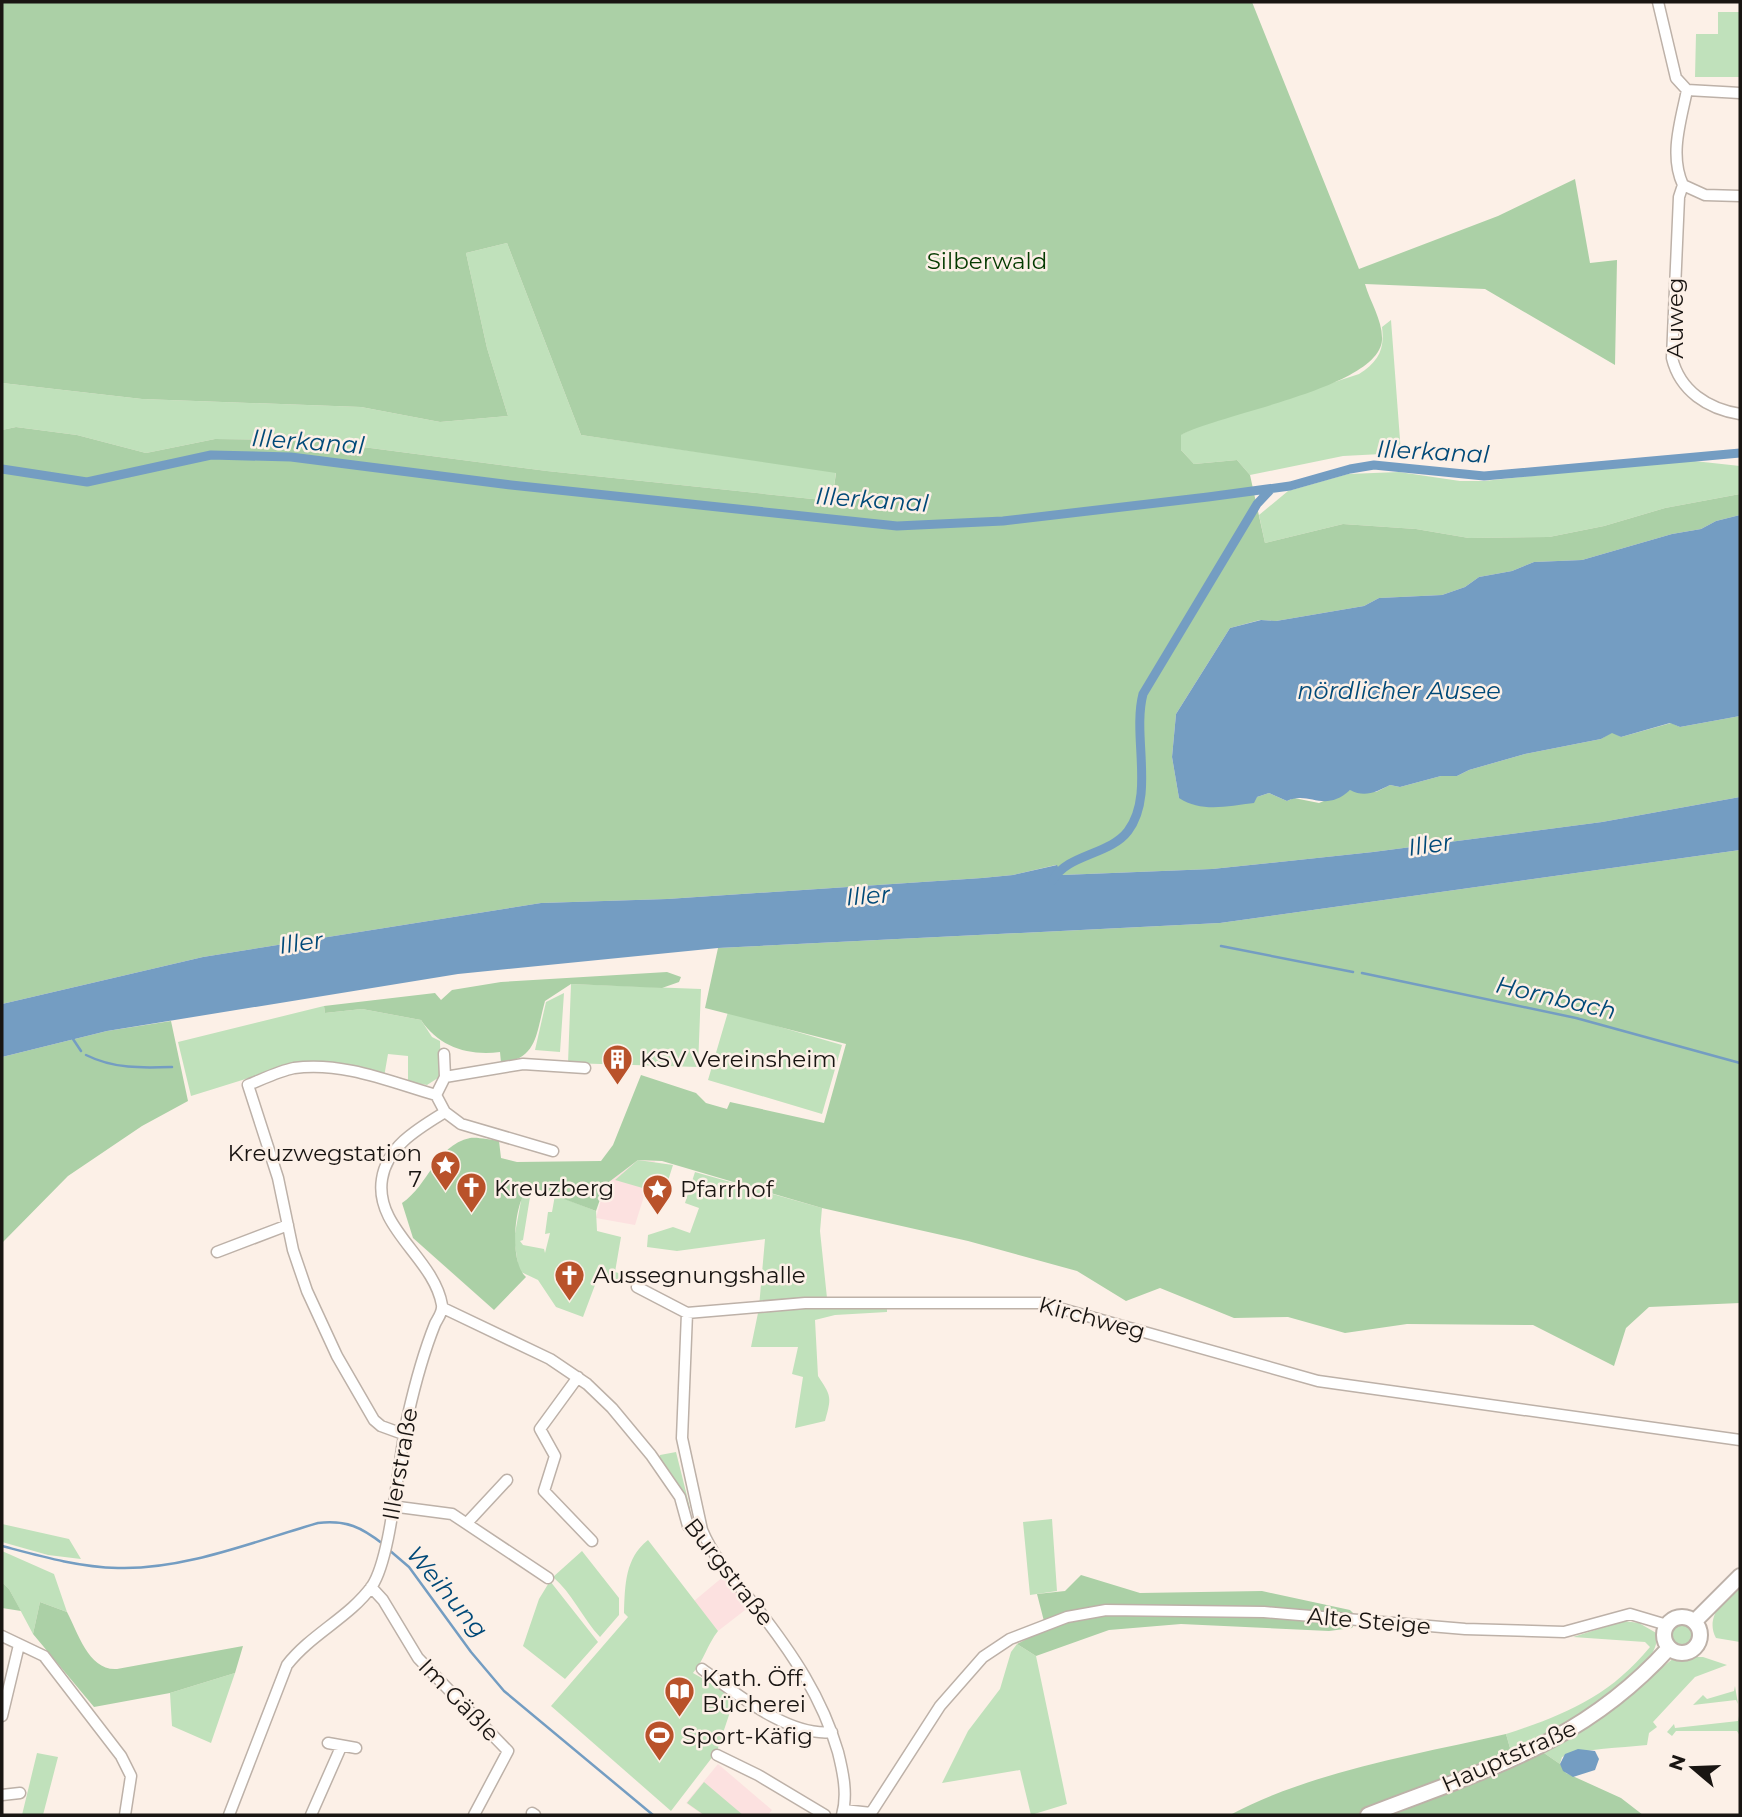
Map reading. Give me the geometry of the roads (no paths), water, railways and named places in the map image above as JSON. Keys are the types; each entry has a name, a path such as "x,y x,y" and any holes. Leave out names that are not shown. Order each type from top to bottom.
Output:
{"main road":[{"path":"1695,1621 1740,1576"},
{"path":"1682,1616 1695,1621 1701,1635 1696,1647 1681,1653 1669,1648 1664,1637 1667,1625 1682,1616"},
{"name":"Hauptstraße","path":"1368,1815 1523,1755 1560,1737 1605,1709 1669,1648"}],"street":[{"path":"1658,2 1676,78 1687,90 1740,93"},
{"name":"Auweg","path":"1687,90 1677,141 1678,174 1683,185 1679,197 1672,341 1675,369 1697,397 1717,408 1740,414"},
{"path":"1683,185 1705,195 1740,196"},
{"path":"436,1096 445,1077 444,1054"},
{"path":"445,1077 523,1064 585,1068"},
{"path":"403,1434 381,1426 374,1419 337,1356 307,1291 278,1178 248,1085 290,1069 314,1066 348,1070 436,1096 445,1112 461,1124 553,1151"},
{"path":"443,1308 438,1290 387,1215 380,1193 382,1176 399,1145 445,1112"},
{"path":"217,1252 288,1225"},
{"path":"637,1287 687,1314 682,1438 702,1530"},
{"name":"Kirchweg","path":"687,1314 805,1303 1027,1301 1318,1381 1740,1440"},
{"name":"Burgstraße","path":"443,1308 550,1359 612,1408 652,1455 680,1497 688,1526 702,1530 719,1564 783,1641 814,1689 832,1732 844,1783 843,1812"},
{"name":"Illerstraße","path":"229,1815 287,1665 300,1647 371,1587 384,1555 403,1434 427,1344 443,1308"},
{"path":"577,1378 540,1429 555,1456 544,1491 592,1541"},
{"path":"467,1523 507,1480"},
{"path":"391,1506 452,1514 548,1578"},
{"name":"Im Gäßle","path":"371,1587 383,1600 418,1658 508,1751 474,1815"},
{"name":"Alte Steige","path":"874,1814 940,1706 975,1665 1010,1639 1067,1617 1107,1610 1264,1612 1465,1629 1564,1632 1630,1614 1667,1625"},
{"path":"2,1636 44,1656 121,1756 131,1776 125,1815"},
{"path":"2,1716 19,1645"},
{"path":"702,1669 763,1712 810,1731 832,1732"},
{"path":"328,1743 356,1748"},
{"path":"311,1815 341,1747"},
{"path":"717,1755 758,1775 825,1815"},
{"path":"2,1795 20,1793"},
{"path":"843,1812 874,1814"}],"water":[{"name":"nördlicher Ausee","path":"1740,515 1740,716 1680,727 1670,723 1621,737 1612,733 1601,739 1525,754 1457,776 1441,776 1400,787 1390,785 1366,794 1350,790 1332,800 1295,798 1287,801 1269,793 1257,797 1254,803 1206,807 1179,798 1172,757 1176,714 1230,628 1261,620 1276,621 1364,606 1379,598 1442,595 1465,587 1479,577 1512,571 1534,562 1582,560 1672,534 1701,529 1716,521"},
{"name":"Iller","path":"1740,797 1740,850 1220,923 718,948 458,974 107,1031 2,1057 2,1004 203,957 541,903 667,899 982,878 1013,875 1057,865 1062,875 1212,869 1373,852 1602,822"},
{"path":"1578,1749 1595,1751 1599,1759 1595,1770 1573,1777 1563,1771 1560,1764 1565,1754"}],"waterway":[{"name":"Illerkanal","path":"2,469 87,482 211,455 291,457 511,485 897,526 1003,521 1208,497 1290,486 1374,465 1484,476 1740,453"},
{"path":"1053,880 1068,865 1111,845 1128,831 1136,816 1142,783 1140,710 1143,694 1257,504 1271,489"},
{"name":"Hornbach","path":"1221,946 1353,972"},
{"name":"Hornbach","path":"1362,973 1576,1018 1740,1063"},
{"path":"73,1039 81,1051"},
{"path":"86,1055 118,1065 172,1067"},
{"name":"Weihung","path":"2,1546 74,1563 118,1568 194,1559 318,1523 353,1526 383,1544"},
{"name":"Weihung","path":"388,1549 409,1567 471,1652 504,1691 653,1815"}],"place":[{"name":"KSV Vereinsheim","path":"617,1086"},
{"name":"Kreuzwegstation 7","path":"445,1193"},
{"name":"Kreuzberg","path":"471,1215"},
{"name":"Pfarrhof","path":"657,1216"},
{"name":"Aussegnungshalle","path":"570,1302"},
{"name":"Kath. Öff. Bücherei","path":"679,1718"},
{"name":"Sport-Käfig","path":"659,1763"}],"park label":[{"name":"Silberwald","path":"987,261"}]}
